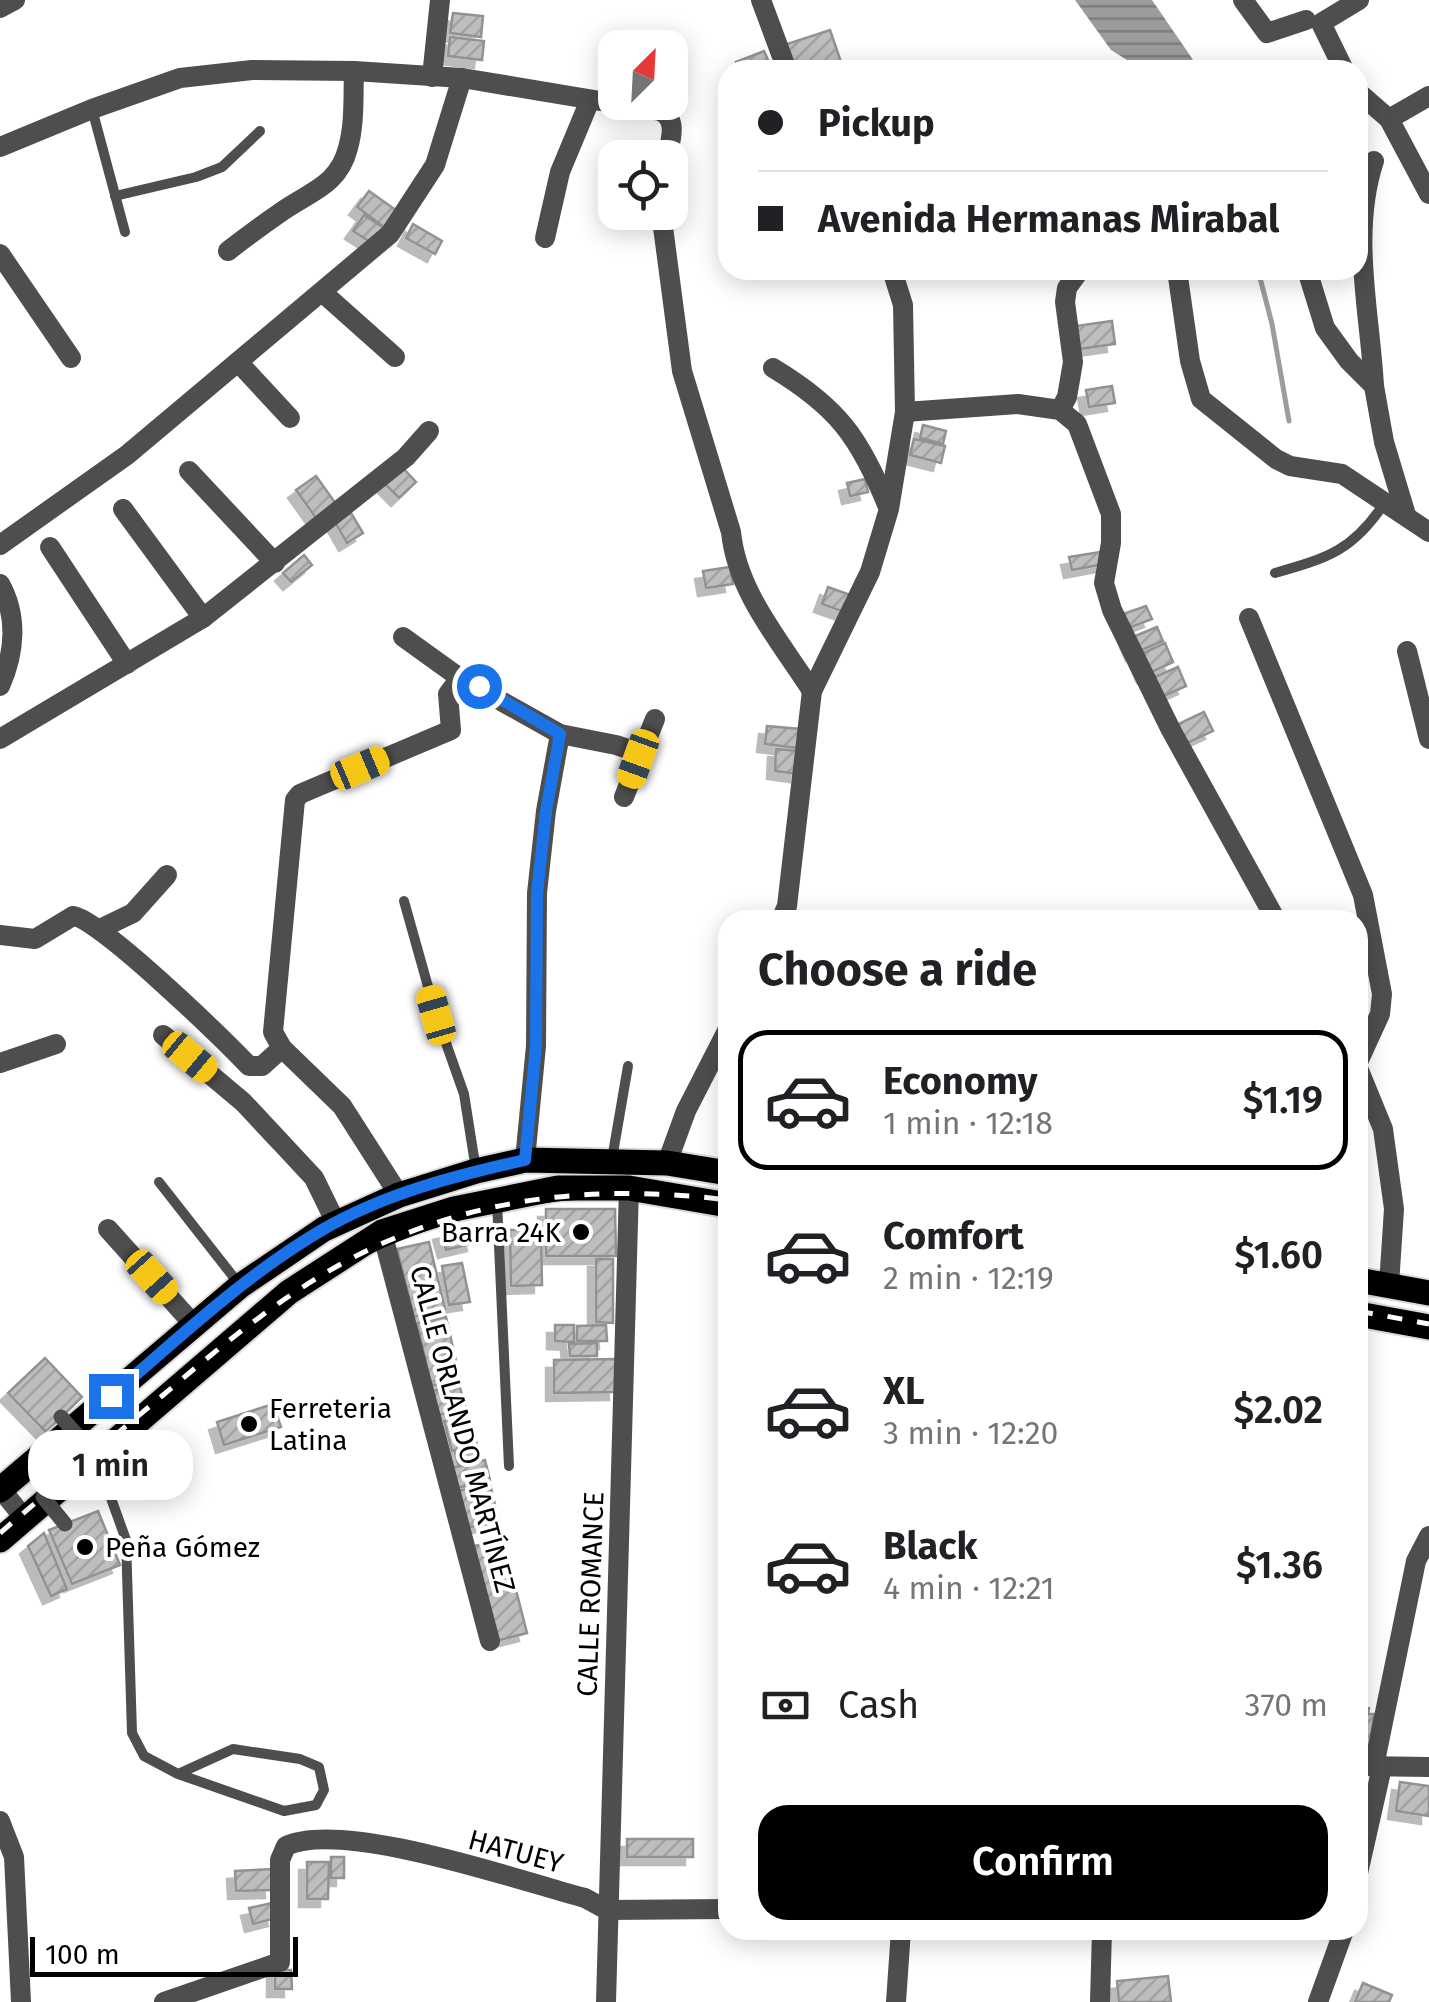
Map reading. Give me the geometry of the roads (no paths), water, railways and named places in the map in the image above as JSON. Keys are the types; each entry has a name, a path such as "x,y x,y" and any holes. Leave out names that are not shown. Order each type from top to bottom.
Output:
{"main road":[{"path":"0,1489 240,1286 336,1223 399,1196 525,1160 667,1163 718,1172"},
{"path":"0,1540 289,1292 382,1232 497,1200 558,1188 630,1188 718,1203"},
{"path":"1368,1282 1429,1292"},
{"path":"1368,1316 1429,1327"}],"street":[{"path":"0,8 16,0"},
{"path":"432,77 440,0"},
{"path":"761,0 782,60"},
{"path":"1242,0 1267,33 1274,34 1309,14 1358,0"},
{"path":"1309,14 1338,60"},
{"path":"0,147 180,78 252,70 462,78 668,114 672,122 670,140"},
{"path":"228,251 288,208 324,189 338,173 352,132 354,71"},
{"path":"0,545 127,455 390,234 435,165 462,78"},
{"path":"1389,119 1429,96"},
{"path":"545,238 560,172 590,100"},
{"path":"1368,101 1389,119 1429,194"},
{"path":"1368,181 1374,162"},
{"path":"664,230 682,371 731,532 734,559 742,581 812,691"},
{"path":"3,268 71,358"},
{"path":"785,910 812,691 870,572 889,509 905,412 903,305 895,280"},
{"path":"1060,410 1067,397 1073,362 1065,302 1073,280"},
{"path":"1178,280 1190,361 1202,398 1276,460 1307,470 1342,474 1429,532"},
{"path":"1310,280 1326,328 1349,361 1374,386"},
{"path":"1365,280 1374,386 1384,442 1406,515"},
{"path":"322,292 395,357"},
{"path":"238,362 290,418"},
{"path":"773,368 806,388 837,414 869,460 889,509"},
{"path":"905,412 1018,404 1060,410 1077,424 1111,514 1104,583 1112,610 1171,730 1270,910"},
{"path":"0,739 203,618 406,457 429,431"},
{"path":"189,471 275,564"},
{"path":"122,509 203,618"},
{"path":"50,547 127,664"},
{"path":"0,584 12,623 8,667 0,686"},
{"path":"1250,618 1364,895 1367,910"},
{"path":"403,637 460,678 560,734 640,753"},
{"path":"1407,651 1429,739"},
{"path":"399,1196 342,1106 282,1048 273,1027 296,798 451,730 448,694 460,678"},
{"path":"624,796 654,720"},
{"path":"525,1160 536,1046 537,894 560,734"},
{"path":"100,930 133,914 168,875"},
{"path":"0,935 35,939 78,916 100,930 214,1029 249,1066 262,1066 282,1048"},
{"path":"1368,917 1382,994 1380,1014 1368,1042"},
{"path":"163,1035 243,1102 305,1168 336,1223"},
{"path":"0,1063 56,1044"},
{"path":"667,1163 686,1111 718,1049"},
{"path":"1368,1088 1386,1146 1394,1209 1389,1286"},
{"name":"CALLE ROMANCE","path":"606,2002 630,1188"},
{"path":"108,1230 194,1325"},
{"name":"CALLE ORLANDO MARTÍNEZ","path":"382,1232 490,1641"},
{"path":"61,1418 95,1455"},
{"path":"0,1489 25,1519"},
{"path":"43,1496 65,1524"},
{"path":"1429,1536 1416,1561 1371,1766 1429,1768"},
{"path":"0,1821 14,1856 10,1966 21,2002"},
{"name":"HATUEY","path":"219,1994 281,1961 279,1866 282,1851 290,1844 360,1840 398,1847 585,1898 607,1910 718,1909"},
{"path":"896,2002 900,1940"},
{"path":"1100,2002 1102,1940"},
{"path":"1318,2002 1340,1940"},
{"path":"164,2002 219,1994"}],"lane":[{"path":"92,109 125,232"},
{"path":"115,196 222,167 260,131"},
{"path":"1276,573 1340,552 1360,535 1386,501"},
{"path":"404,901 436,1015 464,1094 476,1171"},
{"path":"612,1160 628,1066"},
{"path":"159,1182 240,1286"},
{"path":"497,1200 508,1466"},
{"path":"95,1455 126,1540 132,1733 144,1756 178,1774 284,1811 316,1805 324,1790 320,1767 300,1759 233,1749 178,1774"}],"waterway":[{"path":"1261,280 1289,421"}],"railway":[{"path":"0,1533 245,1328 305,1286 367,1250 440,1222 520,1202 603,1194 718,1199"},
{"path":"1368,1313 1429,1324"}],"place":[{"name":"Barra 24K","path":"581,1232"},
{"name":"Ferreteria Latina","path":"249,1424"},
{"name":"Peña Gómez","path":"85,1547"}]}
